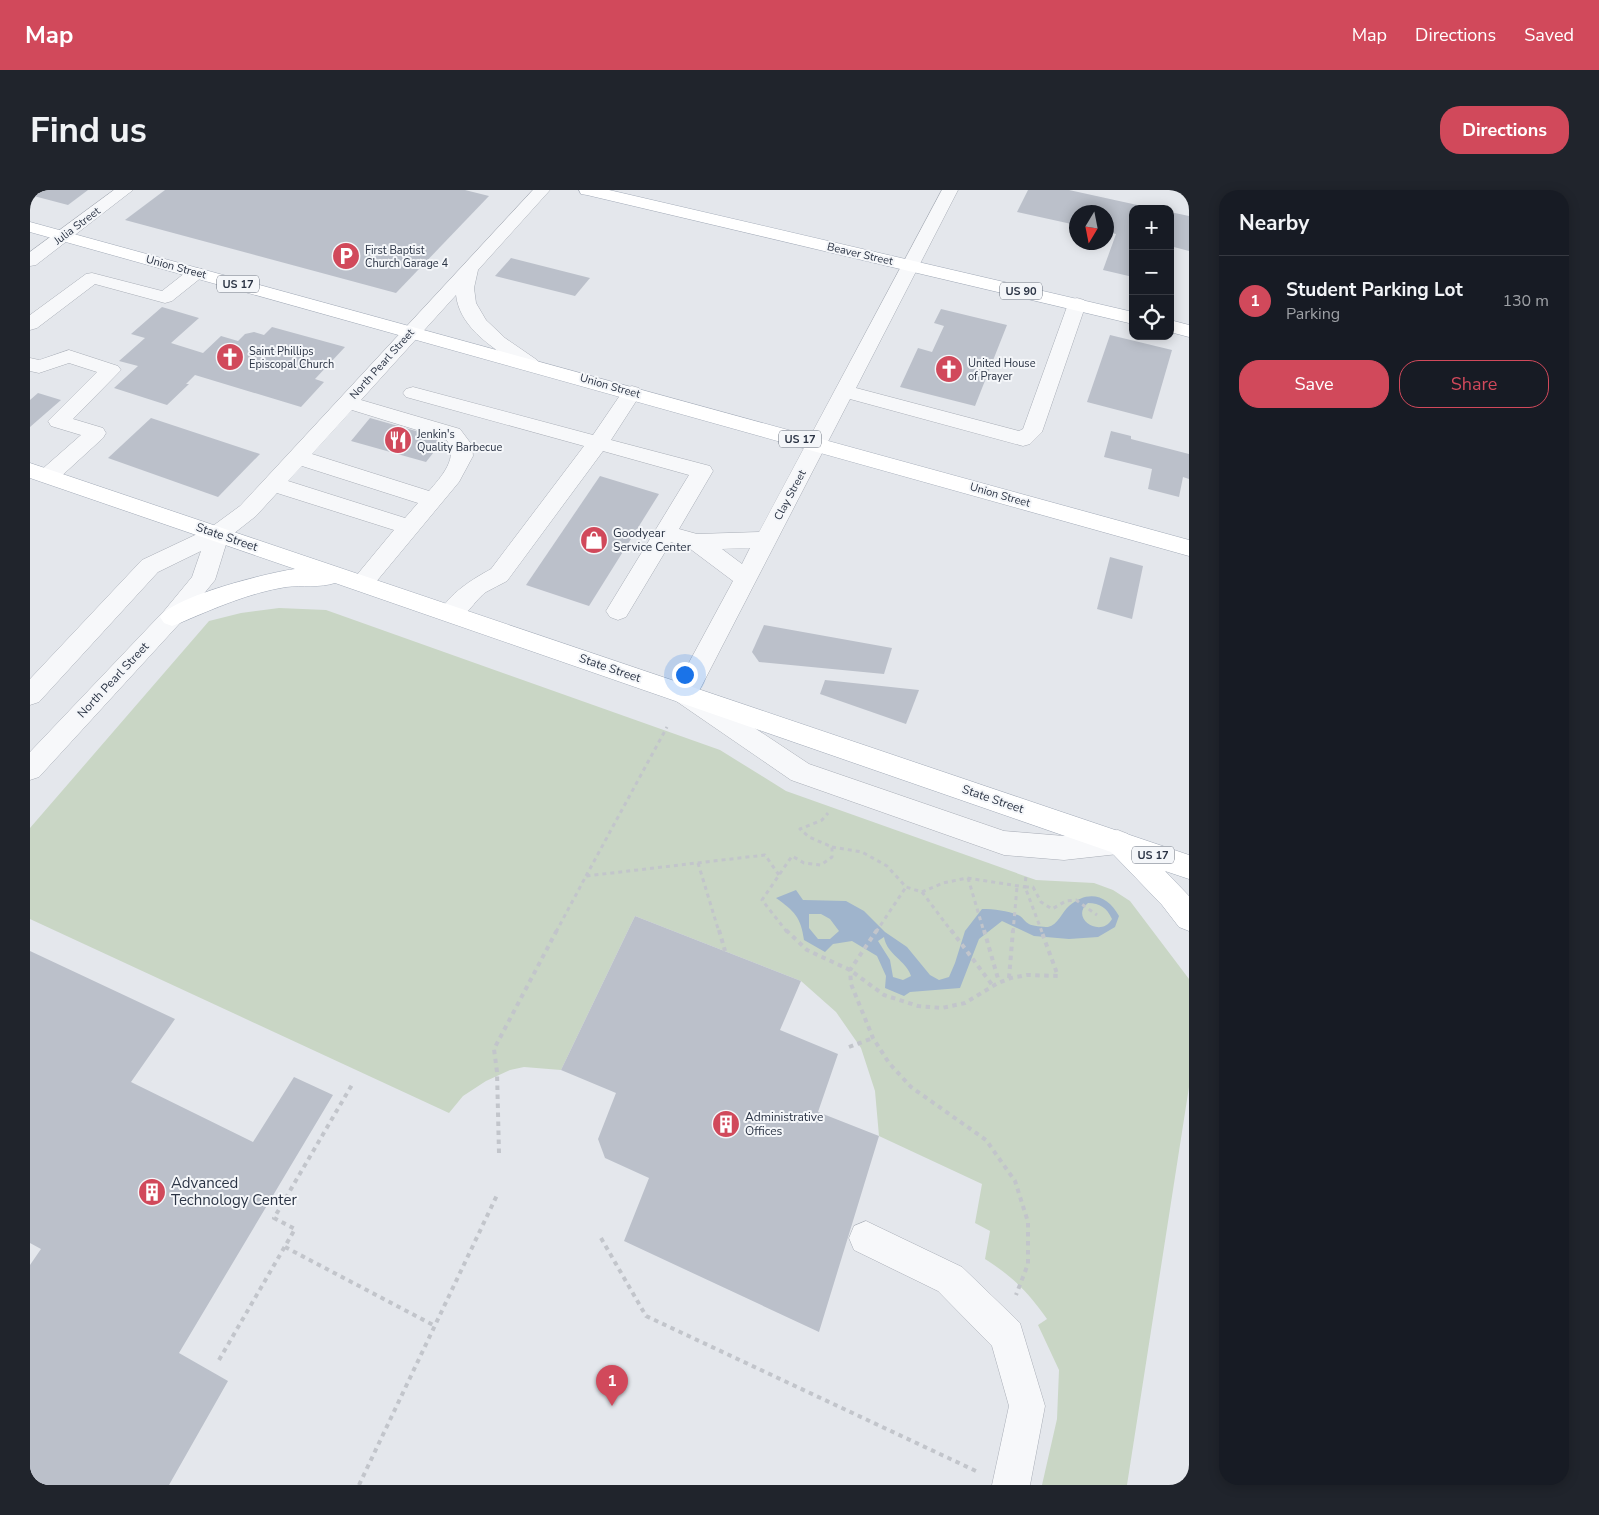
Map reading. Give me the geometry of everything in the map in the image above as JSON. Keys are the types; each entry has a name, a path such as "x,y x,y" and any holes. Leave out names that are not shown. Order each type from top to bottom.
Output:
{"main road":[{"name":"Beaver Street","path":"587,190 1129,317"},
{"name":"Union Street","path":"30,227 632,392 1189,548"},
{"path":"1174,327 1189,331"},
{"name":"State Street","path":"39,473 1189,867"},
{"path":"172,617 218,597 265,583 312,576 358,581"},
{"path":"1118,842 1172,896 1189,918"}],"street":[{"name":"Julia Street","path":"30,261 125,190"},
{"name":"North Pearl Street","path":"30,695 150,566 218,534 248,511 542,190"},
{"name":"Clay Street","path":"685,694 950,190"},
{"path":"470,268 465,291 468,311 482,327 530,364"},
{"path":"30,324 92,278 165,297 196,272"},
{"path":"844,391 1023,439 1032,432 1077,304"},
{"path":"30,364 39,366 68,356 111,370 58,420 96,433 39,473"},
{"path":"451,613 477,587 499,575 598,444 632,392"},
{"path":"413,393 702,471 618,611"},
{"path":"347,402 453,434 462,446 463,458 451,478 409,527 358,581"},
{"path":"297,457 432,500"},
{"path":"272,484 409,527"},
{"path":"665,533 697,542 766,540"},
{"name":"North Pearl Street","path":"30,769 172,617 203,580 218,534"},
{"path":"697,542 746,579"},
{"path":"685,694 800,772 1004,843 1064,848 1118,842"},
{"path":"866,1238 950,1279 1007,1336 1027,1406 996,1479"}],"path":[{"path":"499,1153 497,1072 494,1049 667,727"},
{"path":"829,812 822,820 800,829 808,837 832,848 862,852 888,866 906,887 922,892 993,986"},
{"path":"832,848 832,857 821,865 804,863 792,856 762,900 786,930 814,955 850,970 874,989 896,1002 920,1007 945,1007 966,1002 1009,978 1032,975 1058,976 1025,887 1026,871"},
{"path":"586,876 765,855 779,875"},
{"path":"698,863 725,951"},
{"path":"922,892 942,882 968,878 1017,887 1033,887 1041,902 1052,909 1066,899 1077,900 1096,914"},
{"path":"968,878 999,982"},
{"path":"906,887 850,970 850,984 873,1038 889,1063 911,1087 986,1140 1015,1181 1028,1222 1028,1264 1002,1331"},
{"path":"1009,978 1017,887"},
{"path":"849,1048 873,1038"},
{"path":"219,1360 295,1229 274,1218 354,1084"},
{"path":"359,1485 498,1193"},
{"path":"601,1238 646,1316 996,1479"},
{"path":"285,1247 435,1326"}],"green space":[{"path":"279,608 326,610 720,750 786,791 1036,880 1094,883 1113,890 1130,901 1189,979 1189,1087 1127,1485 1042,1485 1057,1419 1059,1370 1038,1325 1047,1319 1034,1301 1019,1286 1004,1272 985,1259 990,1231 975,1223 982,1184 879,1136 875,1091 861,1048 836,1012 801,981 635,916 561,1070 524,1067 510,1070 486,1081 463,1096 449,1113 30,919 30,828 209,621 241,613"}],"water":[{"path":"796,890 803,900 846,901 864,911 885,932 907,947 930,975 939,980 949,977 965,931 982,909 1011,913 1020,916 1030,925 1048,927 1055,924 1069,906 1083,897 1090,896 1103,899 1109,903 1119,916 1115,927 1098,937 1069,939 1034,936 1002,921 979,939 960,988 910,992 904,996 885,988 886,976 877,956 852,941 833,944 825,952 804,940 796,915 776,898","holes":["1088,903 1103,907 1108,912 1112,919 1107,925 1095,927 1084,920 1082,915 1083,909","809,914 821,914 830,919 839,931 830,939 818,939 809,928","884,937 889,948 909,970 911,976 903,980 893,977 890,960 878,941"]}],"building":[{"path":"30,190 88,190 68,205 30,195"},
{"name":"First Baptist Church Garage 4","path":"165,190 465,190 489,196 396,293 125,220"},
{"path":"1028,190 1069,190 1137,205 1129,205 1129,276 1103,270 1110,250 1114,250 1116,234 1114,234 1114,205 1069,205 1069,223 1017,212"},
{"path":"1174,213 1189,216 1189,251 1174,247"},
{"path":"511,258 590,278 575,296 495,276"},
{"name":"Saint Phillips Episcopal Church","path":"162,307 199,318 171,343 203,353 221,336 238,341 245,334 254,332 264,335 272,327 345,347 315,379 324,382 301,407 195,375 186,384 189,384 167,405 114,388 138,366 119,361 145,338 131,334"},
{"name":"United House of Prayer","path":"941,309 1007,325 975,406 900,387 918,348 932,352 944,326 934,323"},
{"path":"1110,335 1172,350 1152,419 1087,402"},
{"path":"38,393 61,400 30,427 30,400"},
{"path":"151,418 260,454 218,497 108,458"},
{"name":"Jenkin's Quality Barbecue","path":"370,418 444,439 426,462 351,441"},
{"path":"1111,431 1131,436 1131,439 1189,454 1189,479 1183,477 1179,497 1148,489 1152,469 1104,457"},
{"name":"Goodyear Service Center","path":"600,476 659,494 589,606 526,585"},
{"path":"1110,557 1143,566 1132,619 1097,609"},
{"path":"764,625 892,648 884,674 759,662 752,652"},
{"path":"825,680 919,690 906,724 820,694"},
{"name":"Administrative Offices","path":"635,916 801,981 780,1030 838,1054 818,1112 879,1136 819,1332 624,1241 649,1178 605,1158 598,1139 616,1093 561,1070"},
{"name":"Advanced Technology Center","path":"30,951 175,1019 131,1082 253,1142 294,1077 333,1095 179,1353 228,1381 169,1485 30,1485 30,1265 41,1249 30,1243"}],"place":[{"name":"First Baptist Church Garage 4","path":"346,256"},
{"name":"Saint Phillips Episcopal Church","path":"230,357"},
{"name":"United House of Prayer","path":"949,369"},
{"name":"Jenkin's Quality Barbecue","path":"398,440"},
{"name":"Goodyear Service Center","path":"594,540"},
{"name":"Administrative Offices","path":"726,1124"},
{"name":"Advanced Technology Center","path":"152,1192"},
{"name":"Student Parking Lot","path":"612,1406"}]}
